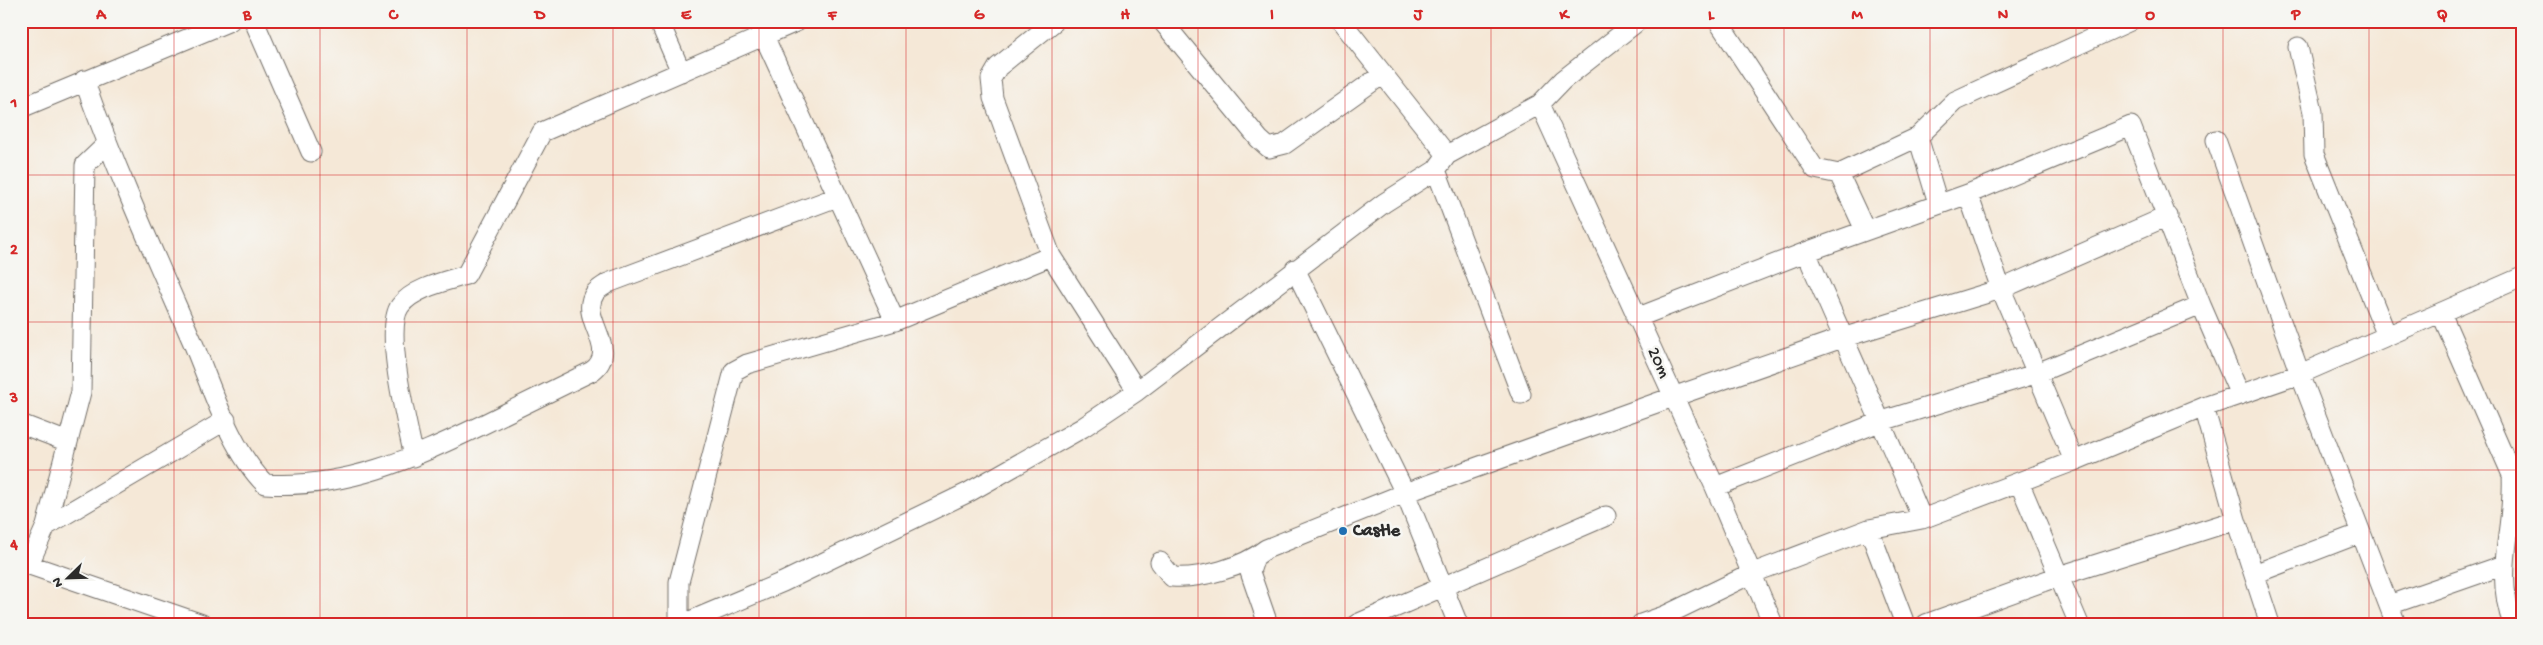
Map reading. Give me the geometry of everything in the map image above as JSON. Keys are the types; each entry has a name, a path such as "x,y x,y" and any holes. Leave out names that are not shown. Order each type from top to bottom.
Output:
{"street":[{"path":"21,108 84,80 230,21"},
{"path":"254,21 311,152"},
{"path":"659,21 681,72"},
{"path":"414,457 394,353 394,326 399,306 415,294 466,275 542,132 681,72 760,29 798,21"},
{"path":"1055,21 998,67 991,78 993,98 1050,256 1137,391"},
{"path":"1162,21 1258,139 1269,148 1285,144 1383,74"},
{"path":"1341,21 1447,155"},
{"path":"1050,256 895,322 747,364 734,371 679,582 681,624 783,582 969,492 1082,428 1137,391 1384,203 1436,170 1447,155 1540,104 1563,80 1638,21"},
{"path":"1718,21 1815,169 1838,174 1918,137 1955,101 2130,21"},
{"path":"760,29 895,322"},
{"path":"2298,47 2312,112 2314,154 2387,336"},
{"path":"84,80 107,144 226,420 250,469 265,484 328,483 375,471 414,457 592,371 600,365 604,354 590,306 595,292 608,283 837,197"},
{"name":"20m","path":"1540,104 1636,318 1715,486 1774,624"},
{"path":"1636,318 1806,252 1938,203 1968,194 2131,126 2168,216 2201,305 2240,395"},
{"path":"1918,137 1938,203"},
{"path":"2216,140 2300,374 2396,624"},
{"path":"107,144 85,165 81,392 46,526 25,563 202,624"},
{"path":"1436,170 1521,394"},
{"path":"1838,174 1865,230"},
{"path":"1968,194 2000,289 2074,461"},
{"path":"1160,562 1172,577 1191,579 1254,560 1266,550 1404,493 1842,338 2000,289 2168,216"},
{"path":"1806,252 1842,338 1882,421 1922,519"},
{"path":"1295,269 1404,493 1458,624"},
{"path":"1641,624 1665,620 1753,573 1869,529 1922,519 2074,461 2204,407 2300,374 2522,278"},
{"path":"1715,486 1882,421 2035,374 2201,305"},
{"path":"2441,313 2512,475 2513,500 2503,585 2506,604 2513,624"},
{"path":"2204,407 2236,520 2270,624"},
{"path":"46,526 226,420"},
{"path":"21,424 68,442"},
{"path":"2019,482 2079,624"},
{"path":"1357,624 1606,516"},
{"path":"1926,624 2059,576 2236,520"},
{"path":"1869,529 1905,624"},
{"path":"2254,574 2361,533"},
{"path":"1254,560 1250,572 1268,624"},
{"path":"2389,605 2504,565"}],"place":[{"name":"Castle","path":"1343,531"}]}
